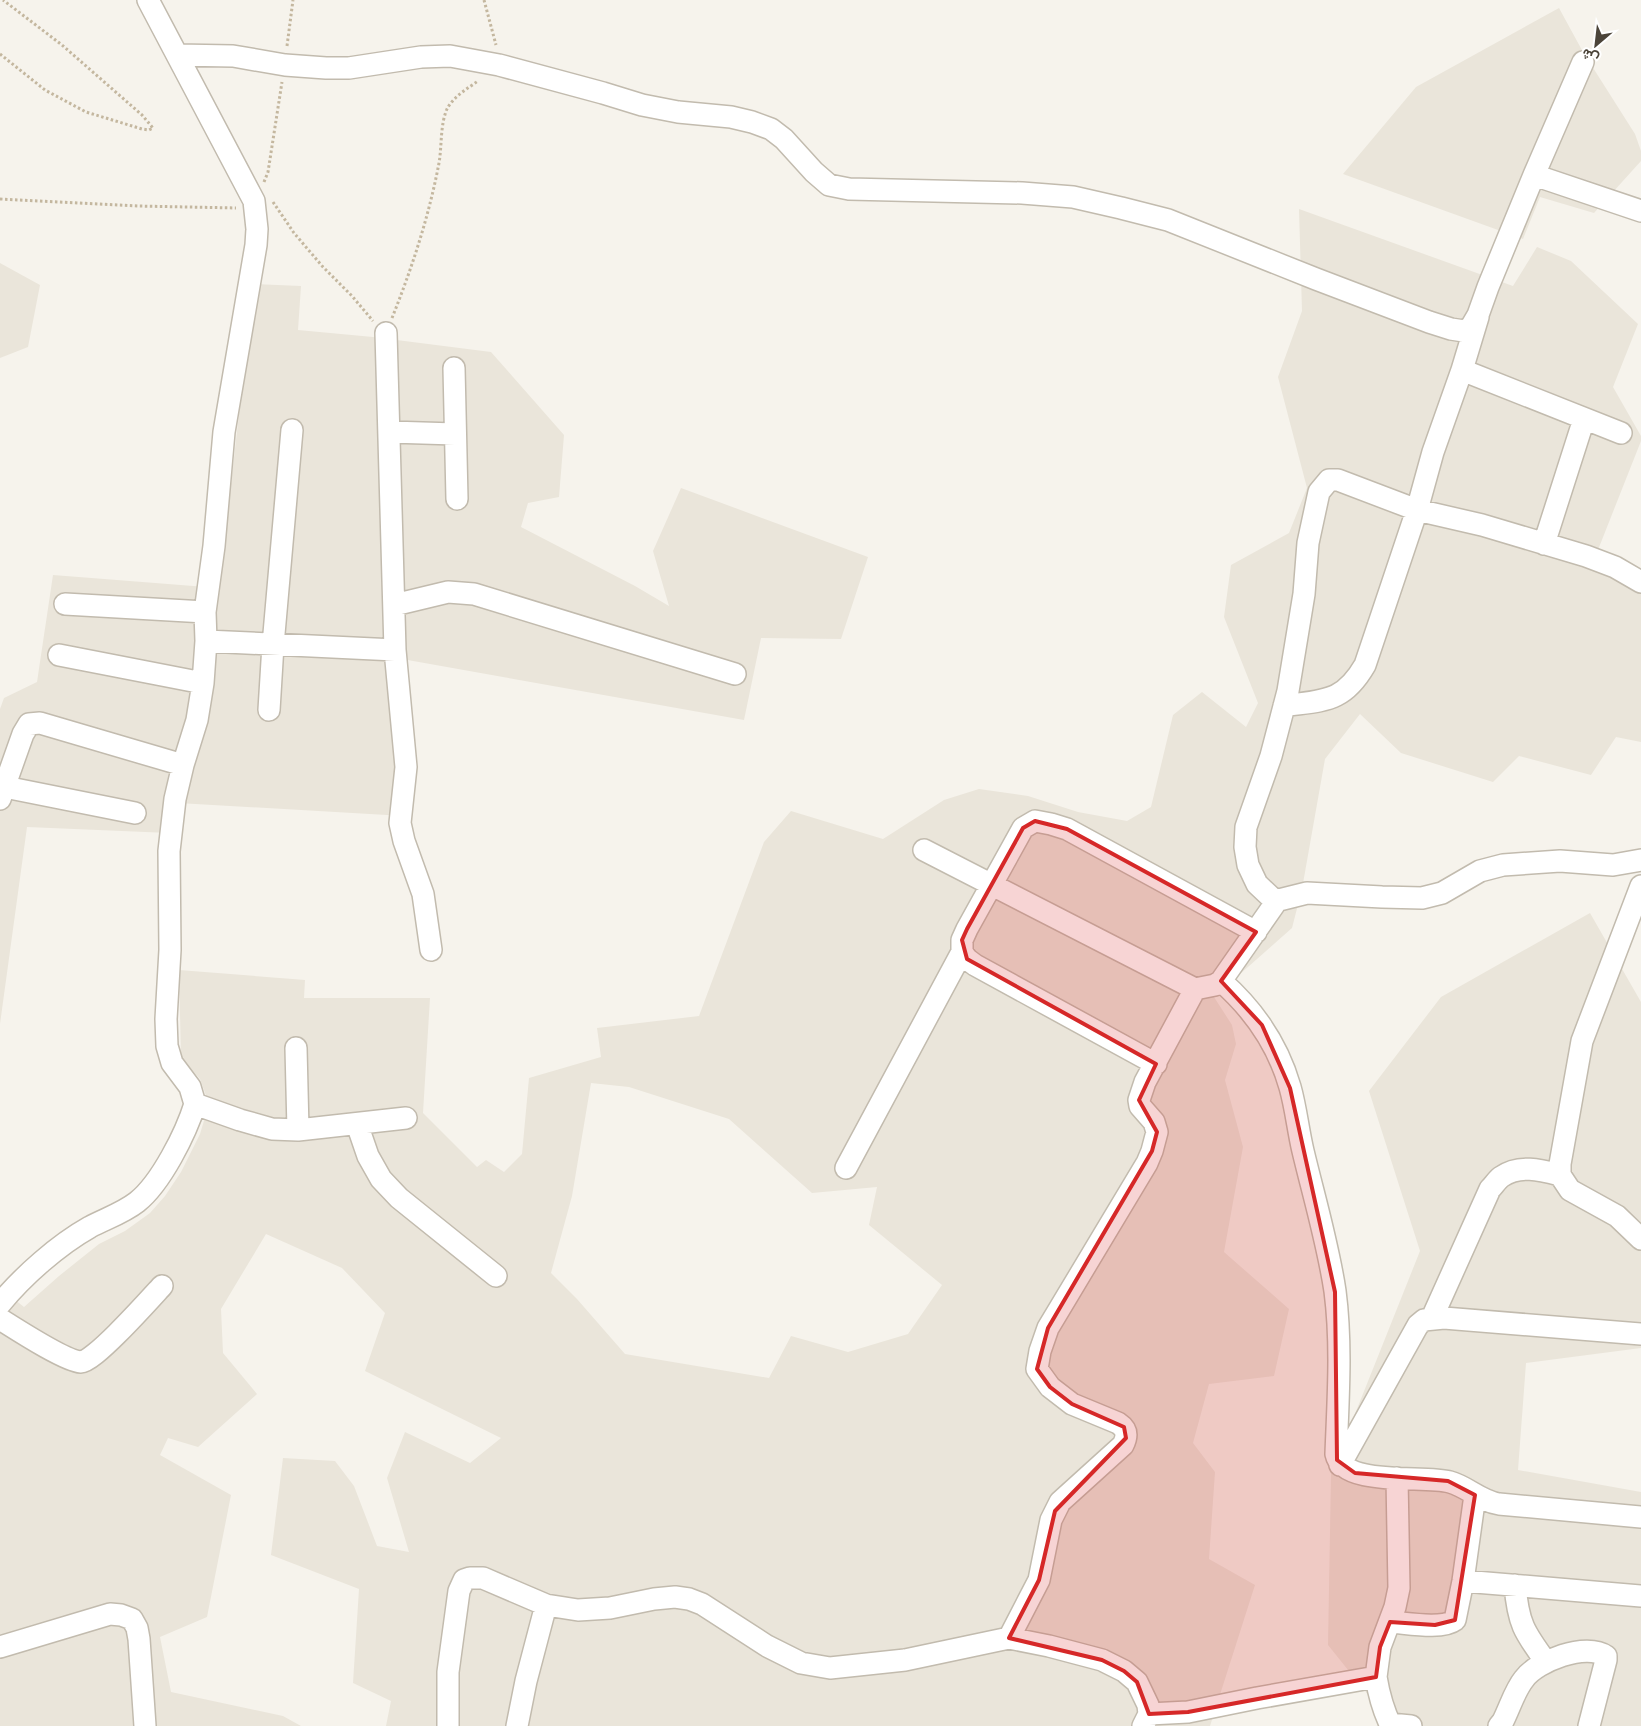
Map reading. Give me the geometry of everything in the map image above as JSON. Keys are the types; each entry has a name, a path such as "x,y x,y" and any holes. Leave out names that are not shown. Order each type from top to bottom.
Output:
{"street":[{"path":"0,1304 45,1259 89,1228 137,1202 156,1181 182,1136 195,1104 190,1087 172,1063 167,1046 166,1028 170,950 169,851 175,799 197,720 203,683 206,612 224,432 256,245 261,205 148,0"},
{"path":"178,55 233,56 285,65 326,68 349,68 421,57 450,56 499,65 642,105 752,122 771,129 784,139 814,172 829,185 849,188 1022,193 1073,198 1168,220 1316,280 1451,330 1467,330 1474,324 1478,315"},
{"path":"1284,706 1336,697 1348,689 1365,665 1417,510 1433,452 1462,370 1488,286 1583,62"},
{"path":"1534,175 1641,211"},
{"path":"386,333 395,650 406,767 400,823 404,841 424,894 431,950"},
{"path":"454,368 457,499"},
{"path":"1462,370 1621,433"},
{"path":"1544,544 1584,419"},
{"path":"269,710 292,430"},
{"path":"390,432 455,434"},
{"path":"1275,900 1257,884 1248,865 1245,834 1271,756 1288,691 1301,613 1308,543 1319,492 1323,485 1329,480 1338,480 1417,510 1482,525 1586,556 1641,582"},
{"path":"394,605 448,592 474,594 735,674"},
{"path":"66,604 206,612"},
{"path":"206,641 395,650"},
{"path":"59,655 203,683"},
{"path":"135,813 1,791 23,734 29,724 40,724 183,765"},
{"path":"846,1168 962,952 964,935 991,884 1023,828 1035,821 1067,829 1256,932"},
{"path":"924,850 1195,989 1215,985 1221,981 1271,911 1275,900"},
{"path":"1275,900 1307,893 1422,898 1442,893 1480,871 1503,866 1560,861 1614,865 1641,860"},
{"path":"1641,886 1582,1041 1560,1164 1560,1175 1570,1190 1616,1216 1641,1239"},
{"path":"962,952 974,965 1156,1064"},
{"path":"1221,981 1239,996 1266,1032 1274,1046 1290,1088 1321,1220 1335,1292 1338,1335 1336,1454 1340,1464 1355,1473 1371,1477 1427,1479 1448,1482 1465,1488 1484,1500 1499,1504 1641,1517"},
{"path":"1009,1638 1039,1580 1051,1520 1060,1502 1123,1445 1126,1438 1127,1432 1124,1427 1072,1404 1050,1388 1037,1369 1040,1351 1048,1328 1078,1282 1147,1164 1157,1132 1154,1122 1140,1106 1139,1100 1145,1082 1195,989"},
{"path":"296,1048 298,1130"},
{"path":"195,1104 272,1129 298,1130 406,1118"},
{"path":"357,1124 368,1156 381,1179 399,1198 496,1276"},
{"path":"1432,1318 1490,1189 1502,1177 1523,1169 1537,1169 1560,1175"},
{"path":"0,1319 68,1358 82,1362 88,1360 102,1348 162,1286"},
{"path":"1340,1464 1418,1325 1424,1320 1432,1318 1641,1334"},
{"path":"1396,1478 1399,1588 1390,1622 1380,1647 1376,1677 1379,1695 1391,1725 1412,1726"},
{"path":"1390,1622 1435,1625 1450,1623 1457,1616 1475,1495"},
{"path":"448,1726 448,1672 459,1591 464,1580 470,1578 483,1578 546,1605 578,1610 610,1608 654,1599 675,1597 689,1599 702,1604 767,1646 801,1663 830,1668 867,1666 905,1660 1009,1638 1049,1646 1102,1660 1124,1671 1138,1682 1148,1705 1146,1720 1376,1677"},
{"path":"1463,1581 1641,1596"},
{"path":"1515,1585 1522,1626 1527,1637 1546,1662"},
{"path":"517,1726 526,1681 546,1605"},
{"path":"0,1647 110,1614 132,1619 137,1628 139,1640 145,1726"},
{"path":"1499,1726 1523,1679 1532,1670 1546,1662 1571,1653 1584,1651 1596,1652 1606,1656 1603,1676 1589,1726"}],"path":[{"path":"0,54 45,90 86,112 142,129 149,130 153,128 142,115 62,45 3,0"},
{"path":"261,205 285,65 293,0"},
{"path":"0,199 138,206 233,207 261,205 294,233 323,268 352,296 374,323 386,333 419,241 439,163 447,108 461,93 499,65 494,36 484,0"}],"highlighted area":[{"path":"1035,821 1067,829 1256,932 1221,981 1262,1025 1290,1088 1335,1292 1337,1460 1355,1473 1448,1481 1475,1495 1455,1620 1435,1625 1390,1622 1380,1647 1376,1677 1188,1712 1149,1714 1137,1682 1124,1671 1102,1660 1009,1638 1039,1580 1055,1511 1126,1438 1124,1427 1072,1404 1050,1387 1037,1369 1048,1328 1152,1151 1157,1132 1139,1100 1156,1064 967,959 962,940 967,929 1023,828"}],"shaded area":[{"path":"1559,8 1583,52 1635,134 1641,151 1641,161 1594,213 1540,197 1523,239 1343,174 1416,87"},
{"path":"1299,209 1513,286 1537,247 1571,261 1638,324 1613,387 1641,436 1641,441 1594,560 1641,591 1641,742 1616,737 1591,775 1519,756 1493,782 1401,753 1360,714 1325,759 1302,889 1292,928 1214,997 1232,1025 1236,1044 1225,1080 1243,1147 1224,1252 1289,1309 1274,1376 1209,1384 1193,1443 1215,1472 1209,1559 1255,1585 1210,1726 386,1726 391,1701 353,1683 359,1589 271,1555 283,1458 335,1461 354,1486 377,1546 409,1552 387,1478 405,1432 470,1463 501,1438 365,1371 385,1313 342,1268 266,1234 221,1309 223,1353 257,1394 198,1447 168,1438 160,1455 231,1495 207,1617 160,1637 171,1692 283,1716 301,1726 0,1726 0,1288 24,1307 99,1244 125,1231 150,1213 165,1196 181,1172 200,1134 209,1104 200,1079 181,1058 179,970 305,980 304,998 430,998 423,1113 477,1167 486,1160 504,1172 522,1154 529,1078 601,1057 597,1028 699,1016 764,842 791,811 883,839 944,800 979,789 1028,796 1078,812 1127,821 1151,807 1173,715 1202,692 1246,727 1258,703 1224,617 1231,565 1289,533 1307,488 1278,377 1302,311","holes":["591,1083 629,1087 729,1119 812,1193 877,1187 869,1225 942,1285 908,1334 848,1352 791,1336 769,1378 625,1354 577,1299 551,1273 572,1196"]},
{"path":"0,263 40,285 28,347 0,358"},
{"path":"254,284 301,286 298,330 373,337 491,352 564,435 559,497 528,503 521,527 635,586 669,606 653,551 681,488 868,557 841,639 761,638 744,720 402,659 404,816 178,803 169,833 27,827 0,1024 0,709 4,698 37,682 53,575 219,588"},
{"path":"1590,913 1641,1002 1641,1348 1526,1363 1518,1470 1641,1492 1641,1726 1393,1726 1328,1645 1331,1474 1420,1251 1369,1091 1441,997"}]}
